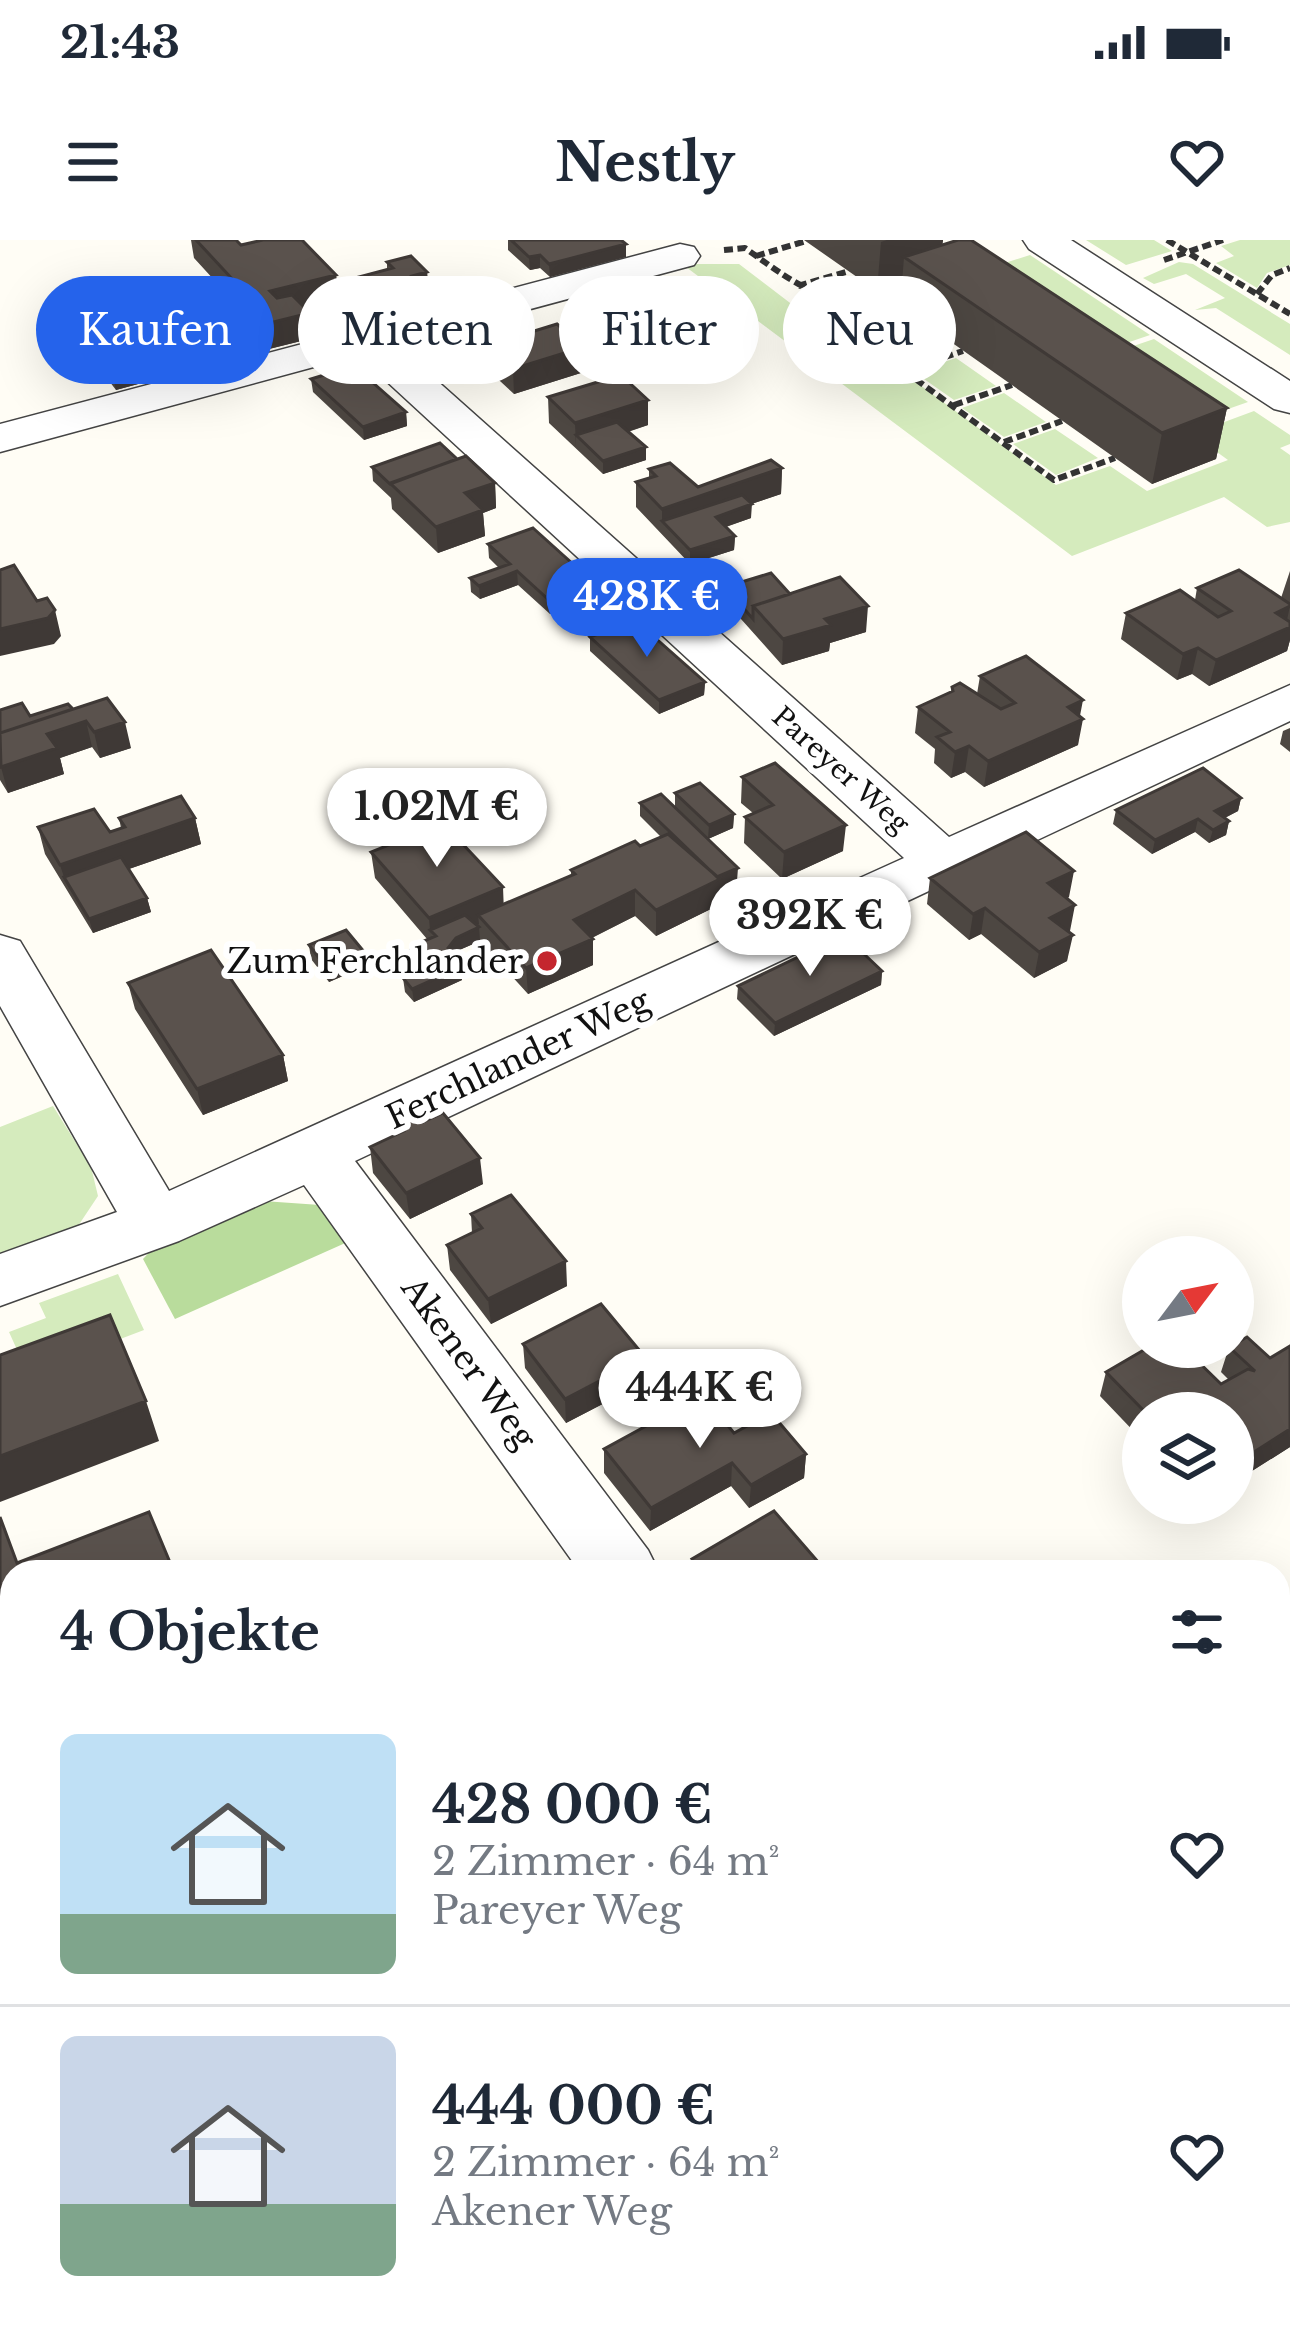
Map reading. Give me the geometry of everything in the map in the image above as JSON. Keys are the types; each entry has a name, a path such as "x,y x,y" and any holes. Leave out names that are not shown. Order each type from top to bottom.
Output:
{"street":[{"path":"1043,240 1290,400"},
{"path":"535,295 680,256"},
{"path":"0,438 298,358"},
{"name":"Pareyer Weg","path":"415,384 942,862"},
{"name":"Ferchlander Weg","path":"0,1280 156,1224 315,1153 1290,700"},
{"path":"0,955 156,1224"},
{"name":"Akener Weg","path":"315,1153 613,1560"}],"path":[{"path":"735,240 784,276"},
{"path":"1167,240 1290,314"},
{"path":"757,256 806,241"},
{"path":"680,256 745,248"},
{"path":"1257,294 1272,275 1290,268"},
{"path":"834,276 849,272"},
{"path":"956,353 963,351"},
{"path":"922,384 1054,480 1114,458"},
{"path":"952,406 1012,385"},
{"path":"1003,442 1062,421"}],"green space":[{"path":"1086,240 1154,240 1172,251 1126,265"},
{"path":"1240,240 1290,240 1290,265 1267,273 1257,288 1216,263 1234,256 1221,246"},
{"path":"1030,255 1150,335 1094,354 974,273"},
{"path":"1179,262 1193,264 1290,324 1290,355 1216,308 1195,310 1225,298 1186,274 1154,284 1143,278"},
{"path":"682,264 739,264 755,276 698,276"},
{"path":"759,279 783,298 783,340 759,322"},
{"path":"1154,339 1248,402 1194,421 1101,357"},
{"path":"956,358 996,386 954,400 931,384 956,384"},
{"path":"842,384 919,384 1056,485 1110,466 1147,491 1228,460 1192,434 1254,411 1290,435 1290,444 1280,448 1290,455 1290,522 1267,527 1224,497 1072,556"},
{"path":"1004,393 1046,422 1004,437 962,408"},
{"path":"1055,429 1098,458 1056,475 1013,444"},
{"path":"53,1106 91,1167 98,1196 74,1232 0,1261 0,1127"},
{"path":"263,1201 320,1205 361,1236 175,1319 143,1259 157,1244"},
{"path":"118,1274 144,1330 28,1374 9,1332 46,1318 39,1303"}],"building":[{"path":"196,240 236,240 241,245 302,240 336,275 298,276 298,284 274,290 274,276 229,276"},
{"path":"511,240 621,240 626,244 549,264 540,255 529,257"},
{"path":"971,240 1227,408 1162,433 956,292 956,276 932,276 904,257"},
{"path":"411,256 427,272 363,276 393,268 387,262"},
{"path":"274,295 292,295 298,301 298,316 274,322"},
{"path":"559,326 559,355 535,362 535,331"},
{"path":"316,384 374,384 406,412 363,427"},
{"path":"591,384 631,384 648,400 575,423 548,397"},
{"path":"617,422 646,447 603,461 576,435"},
{"path":"440,443 457,459 390,484 372,467"},
{"path":"466,456 495,483 465,493 483,510 436,527 390,483"},
{"path":"771,460 782,468 662,509 636,482 656,476 649,469 670,463 698,487"},
{"path":"742,495 752,504 716,517 735,536 690,550 662,521"},
{"path":"533,528 594,583 550,601 517,571 479,586 470,578 510,564 488,544"},
{"path":"14,565 37,601 47,598 55,610 48,618 0,629 0,570"},
{"path":"1239,570 1290,604 1276,613 1290,627 1216,660 1198,648 1183,654 1126,613 1180,590 1218,617 1231,611 1197,588"},
{"path":"771,573 790,594 753,606 753,619 725,587"},
{"path":"840,577 868,606 825,619 831,625 783,639 753,606"},
{"path":"635,620 705,682 659,700 590,637"},
{"path":"1026,656 1083,700 1068,707 1083,719 988,761 969,746 955,752 937,737 950,732 918,707 960,683 1001,709 1015,703 980,676"},
{"path":"107,698 125,722 94,732 86,721 47,734 57,748 1,767 0,733"},
{"path":"22,703 30,716 68,704 73,709 0,733 0,710"},
{"path":"775,763 846,825 784,852 745,817 773,805 742,777"},
{"path":"1203,768 1241,798 1215,811 1229,821 1213,830 1198,819 1155,840 1116,810"},
{"path":"700,783 734,814 709,825 675,793"},
{"path":"661,794 738,868 717,877 640,803"},
{"path":"181,796 195,818 60,865 38,827 94,809 110,832 125,827 119,818"},
{"path":"443,823 503,887 429,918 371,852"},
{"path":"1026,832 1074,871 1048,883 1075,905 1050,918 1073,935 1039,952 985,908 973,914 930,878"},
{"path":"668,834 720,879 656,910 635,890 574,920 593,939 526,968 478,915 575,874 571,870 635,841 640,846"},
{"path":"121,857 147,898 89,919 64,877"},
{"path":"465,915 479,927 456,938 448,948 461,967 412,989 403,978 412,946 436,936 430,930"},
{"path":"346,930 365,953 327,969 309,945"},
{"path":"844,935 882,971 775,1023 738,986"},
{"path":"211,950 283,1055 197,1089 128,983"},
{"path":"416,1113 423,1122 443,1113 480,1158 406,1193 370,1147 404,1131 397,1121"},
{"path":"511,1195 566,1261 488,1299 447,1245 482,1228 471,1214"},
{"path":"601,1304 645,1357 565,1399 523,1344"},
{"path":"110,1315 146,1401 0,1456 0,1355"},
{"path":"1254,1343 1270,1358 1290,1346 1290,1429 1254,1452 1254,1392 1126,1392 1106,1372 1122,1363 1122,1368 1205,1368 1221,1384 1248,1369 1255,1371"},
{"path":"703,1395 734,1433 771,1413 806,1454 751,1485 732,1463 651,1508 604,1449"},
{"path":"774,1511 816,1560 693,1560"},
{"path":"149,1512 169,1560 25,1560"},
{"path":"0,1517 16,1560 0,1560"}],"place":[{"name":"Zum Ferchlander","path":"547,961"}]}
